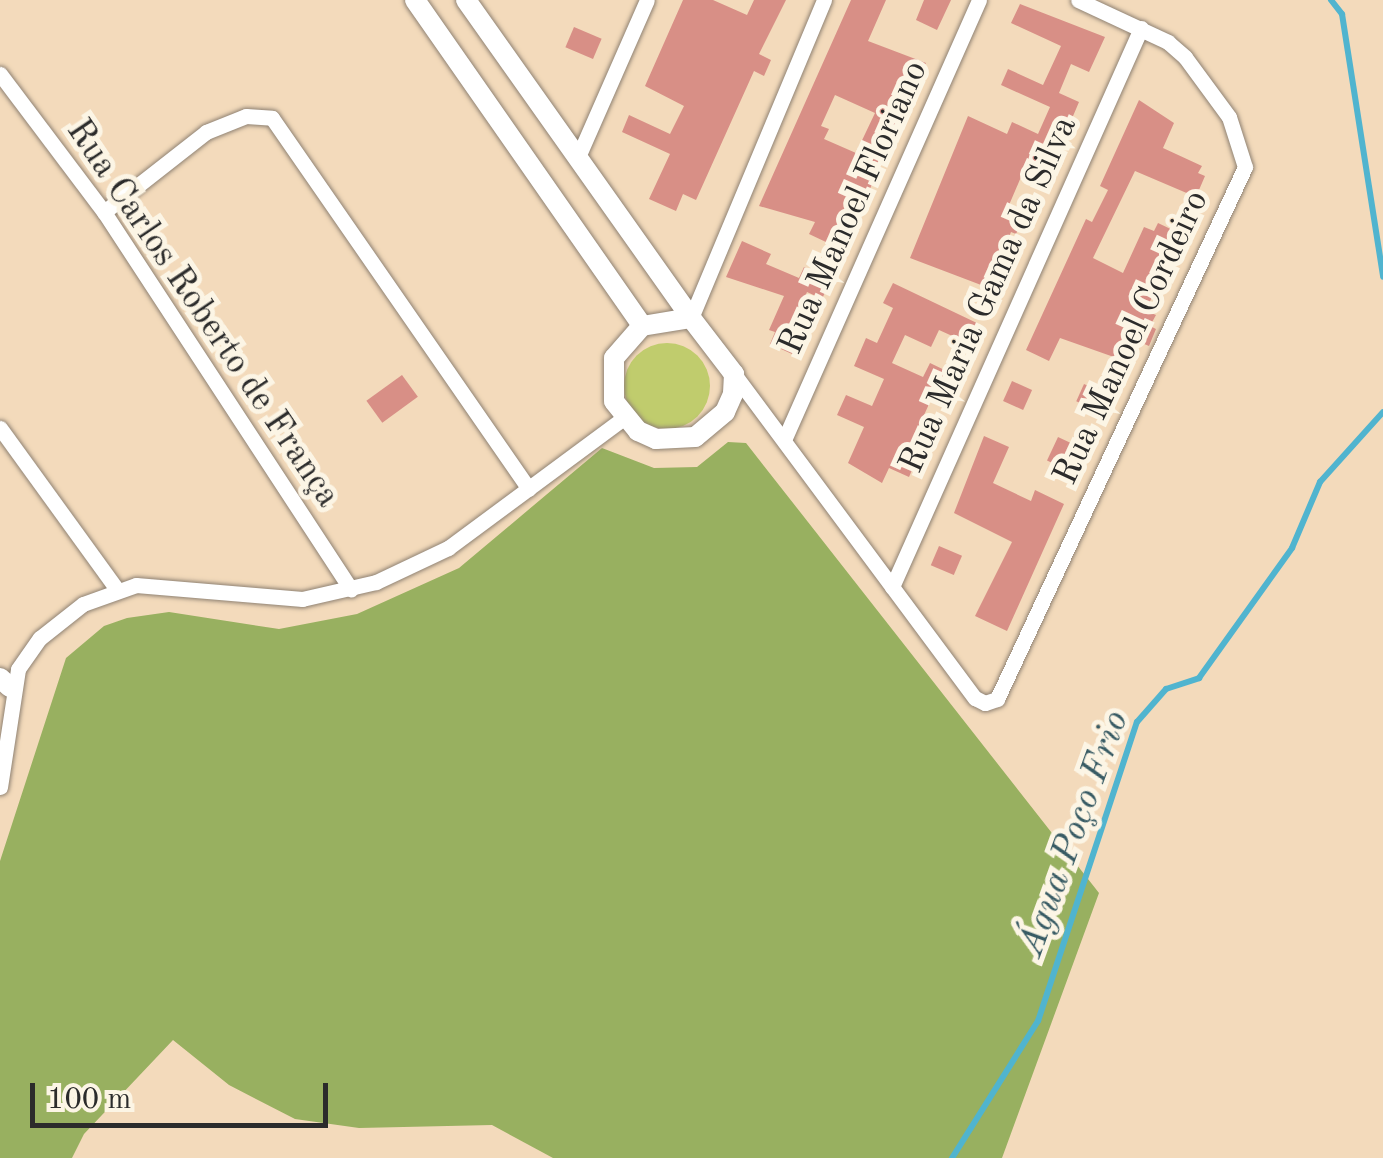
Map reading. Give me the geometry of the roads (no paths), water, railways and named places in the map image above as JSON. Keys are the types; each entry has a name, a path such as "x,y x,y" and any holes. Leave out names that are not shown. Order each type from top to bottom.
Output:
{"street":[{"path":"414,0 642,326"},
{"path":"578,157 648,0"},
{"path":"692,318 824,0"},
{"name":"Rua Manoel Floriano","path":"784,440 979,0"},
{"name":"Rua Manoel Cordeiro","path":"892,587 975,698 985,704 997,699 1245,167 1230,117 1198,70 1168,42 1078,0"},
{"path":"468,1 692,318 892,587"},
{"name":"Rua Maria Gama da Silva","path":"892,587 1141,28"},
{"name":"Rua Carlos Roberto de França","path":"0,74 104,212 351,589"},
{"path":"104,212 206,132 246,116 272,118 529,489"},
{"path":"692,318 642,326 614,358 610,380 624,418 656,439 695,437 725,412 734,374"},
{"path":"0,787 5,683 40,638 116,588 177,586 274,600 351,589 426,561 624,418"},
{"path":"0,428 116,588"}],"waterway":[{"path":"1331,0 1342,14 1383,277"},
{"name":"Água Poço Frio","path":"952,1158 1038,1021 1137,722 1166,689 1199,678 1292,548 1320,482 1383,412"}]}
